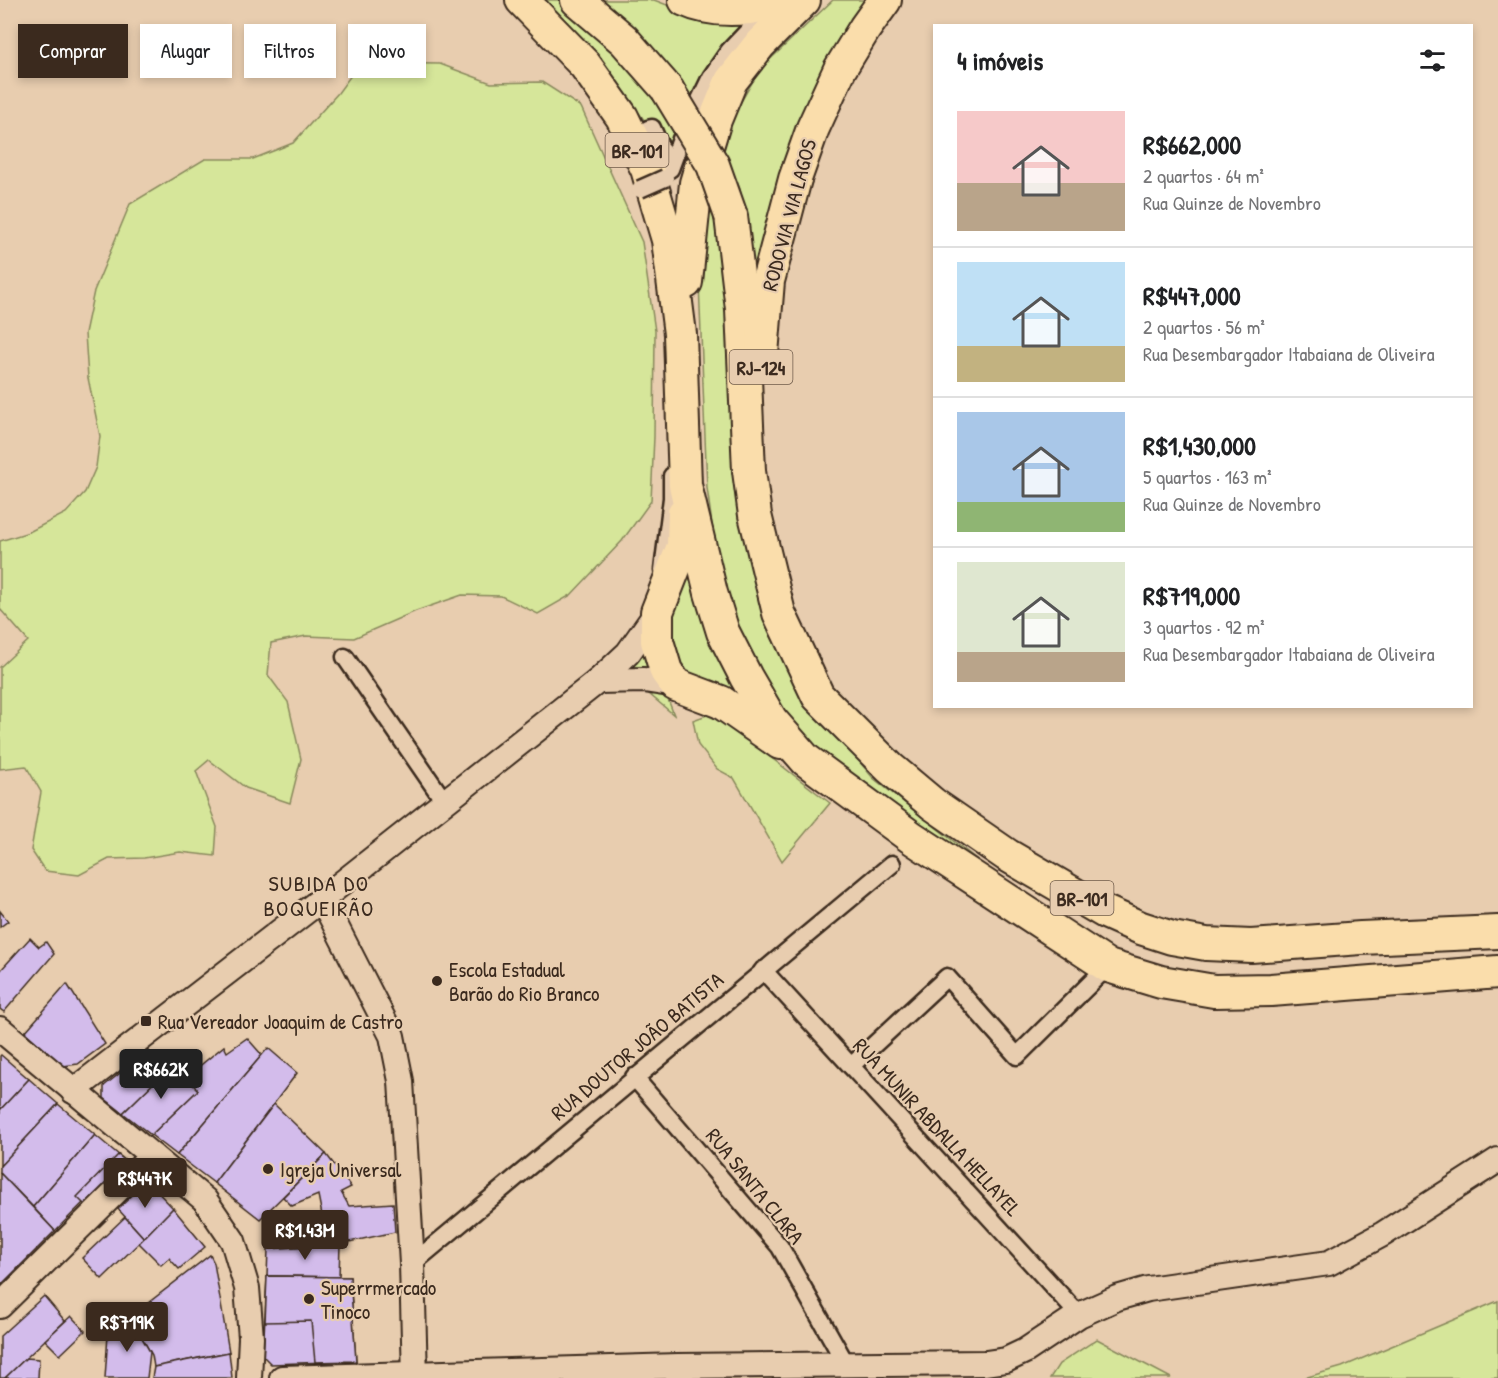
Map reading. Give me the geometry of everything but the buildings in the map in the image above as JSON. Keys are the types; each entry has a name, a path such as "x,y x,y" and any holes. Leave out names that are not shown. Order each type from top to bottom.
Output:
{"highway":[{"name":"BR-101","path":"522,0 585,65 622,117 647,169 668,240 681,334 685,485 711,593 723,632 746,677 771,720 806,760 911,837 1108,966 1170,984 1214,991 1271,990 1498,974"},
{"name":"BR-101","path":"577,0 624,40 667,89 713,165 731,216 742,309 749,471 755,515 779,613 818,696 890,768 933,804 1007,855 1105,912 1141,928 1172,938 1206,944 1251,946 1498,932"},
{"path":"685,0 697,6 723,9 746,9 781,2"},
{"path":"681,334 696,183 715,120 731,81 759,44 804,0"},
{"name":"RODOVIA VIA LAGOS","path":"765,558 760,379 763,317 768,281 795,179 813,128 840,69 885,0"},
{"path":"685,485 683,546 657,612 657,641 666,670 676,685 721,702 806,760"}],"main road":[{"path":"72,1091 322,899 598,681 628,653 657,612"},
{"path":"598,681 644,680 676,685"},
{"path":"322,899 393,1036 401,1081 412,1264 415,1376"},
{"path":"0,1029 205,1200 233,1241 247,1288 251,1338 249,1378"},
{"path":"0,1306 152,1156"},
{"path":"282,1378 680,1372 846,1364 992,1371 1005,1360 1025,1351 1079,1315 1117,1298 1148,1289 1329,1263 1383,1234 1498,1161"},
{"path":"1008,1378 1025,1351"}],"street":[{"path":"657,612 672,498 673,362 657,234 640,189 665,178 648,129 652,128 670,169 681,139 711,77 729,51 781,2"},
{"path":"345,657 444,801"},
{"name":"RUA DOUTOR JOÃO BATISTA","path":"412,1264 892,864"},
{"path":"851,1066 947,977 1017,1056 1108,966"},
{"name":"RUA MUNIR ABDALLA HELLAYEL","path":"763,970 1079,1315"},
{"name":"RUA SANTA CLARA","path":"634,1077 780,1246 846,1364"}],"green space":[{"path":"540,0 562,0 632,65 683,137 673,160 616,81"},
{"path":"598,0 654,0 709,21 781,16 699,111"},
{"path":"833,0 880,0 756,282 740,189 719,139 760,69"},
{"path":"426,64 440,64 491,83 542,82 581,107 642,242 655,331 651,501 622,541 571,595 538,614 501,596 462,595 416,611 354,638 306,636 271,643 268,675 288,702 301,759 290,803 246,788 209,760 196,771 217,827 215,856 180,852 144,858 109,859 79,875 45,871 31,850 41,792 26,766 0,769 0,667 28,641 0,609 0,541 29,532 66,513 85,492 96,467 100,436 88,378 85,333 94,291 130,204 205,159 253,159 293,143 349,78 426,78"},
{"path":"711,200 729,281 748,510 811,703 873,778 989,869 985,874 805,738 745,658 720,581 707,488 699,282 703,212"},
{"path":"695,558 754,713 683,674 668,660 667,612"},
{"path":"644,648 655,672 619,674"},
{"path":"649,694 666,694 674,715"},
{"path":"707,715 730,726 830,803 782,861 734,778 717,769 698,745 693,720"},
{"path":"1498,1301 1498,1378 1304,1378 1342,1367"},
{"path":"1097,1339 1171,1378 1050,1378 1059,1364"}],"place":[{"name":"Escola Estadual Barão do Rio Branco","path":"437,981"},
{"name":"Rua Vereador Joaquim de Castro","path":"146,1021"},
{"name":"Igreja Universal","path":"268,1169"},
{"name":"Superrmercado Tinoco","path":"309,1299"}],"district":[{"name":"SUBIDA DO BOQUEIRÃO","path":"319,896"}]}
